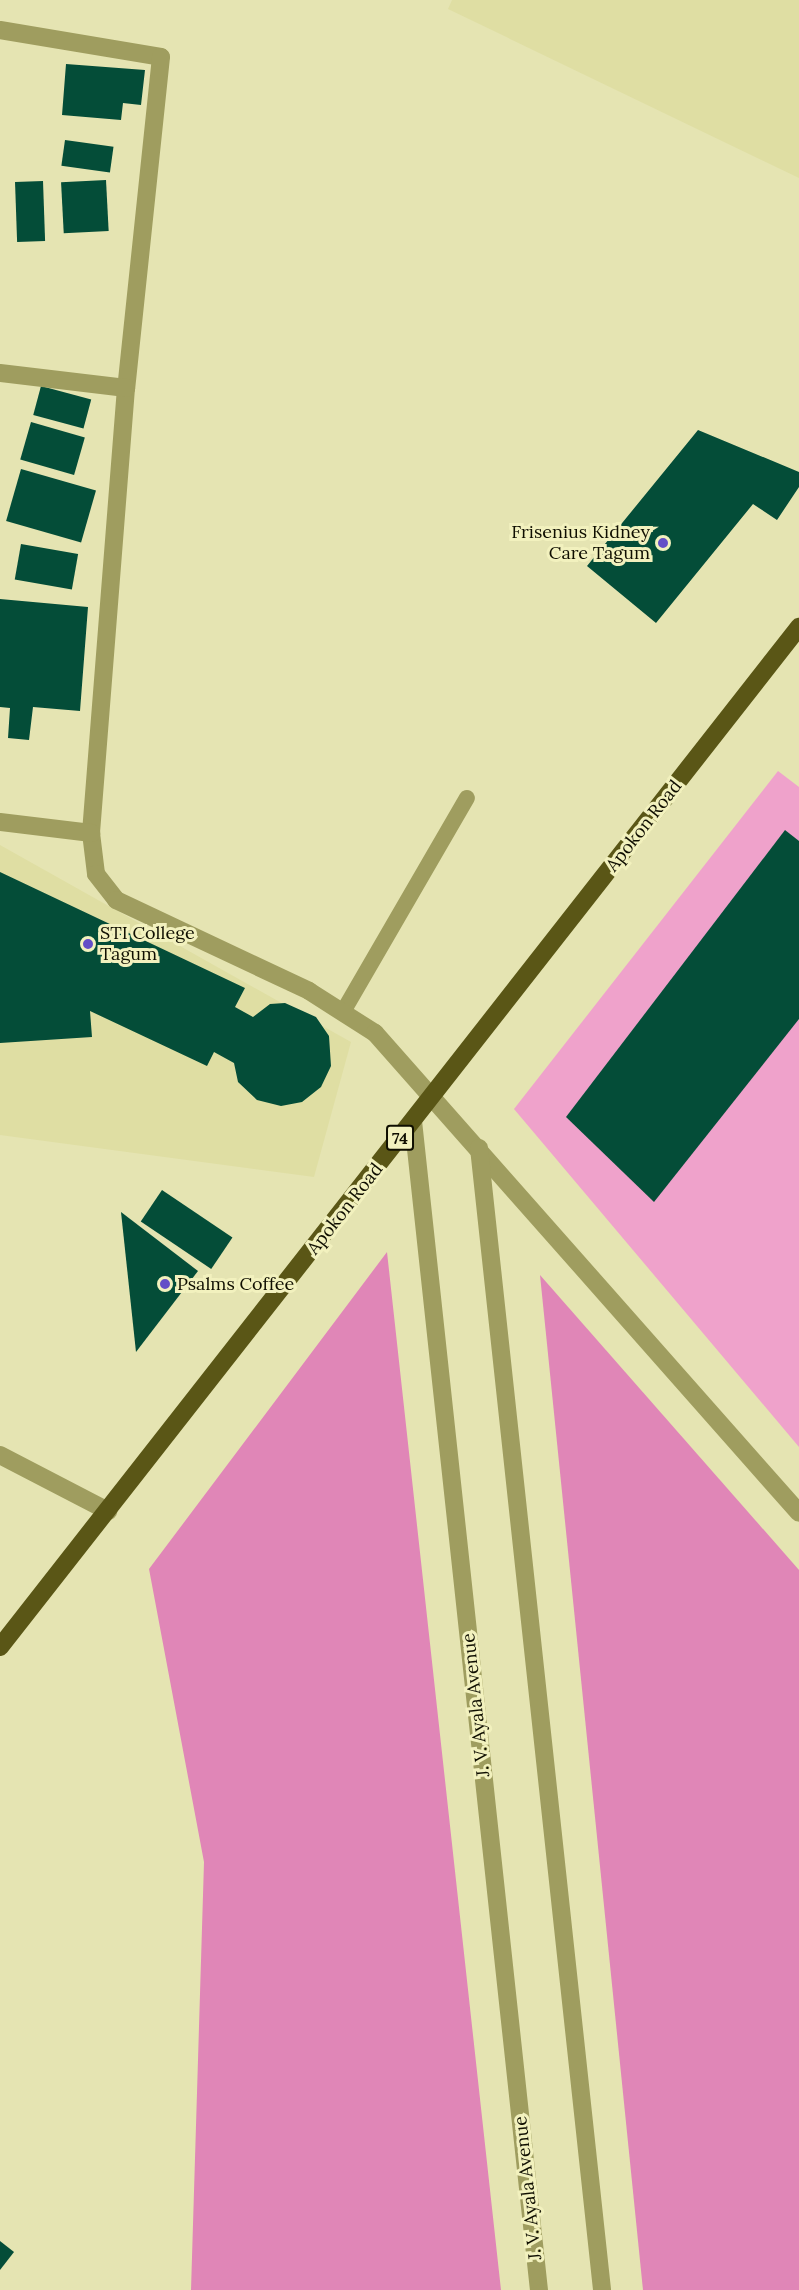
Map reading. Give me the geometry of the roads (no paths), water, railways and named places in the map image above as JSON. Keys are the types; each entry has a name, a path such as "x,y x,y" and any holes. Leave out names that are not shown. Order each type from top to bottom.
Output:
{"highway":[{"name":"Apokon Road","path":"0,1647 799,627"}],"street":[{"path":"0,30 161,57 126,388 91,833 96,874 116,900 344,1010 375,1033 479,1148 799,1513"},
{"path":"0,373 126,388"},
{"path":"0,822 91,833"},
{"name":"J. V. Ayala Avenue","path":"413,1120 539,2290"},
{"path":"479,1148 602,2290"},
{"path":"0,1455 108,1511"}],"lane":[{"path":"344,1010 467,798"}],"place":[{"name":"Frisenius Kidney Care Tagum","path":"663,543"},
{"name":"STI College Tagum","path":"88,944"},
{"name":"Psalms Coffee","path":"165,1284"}]}
